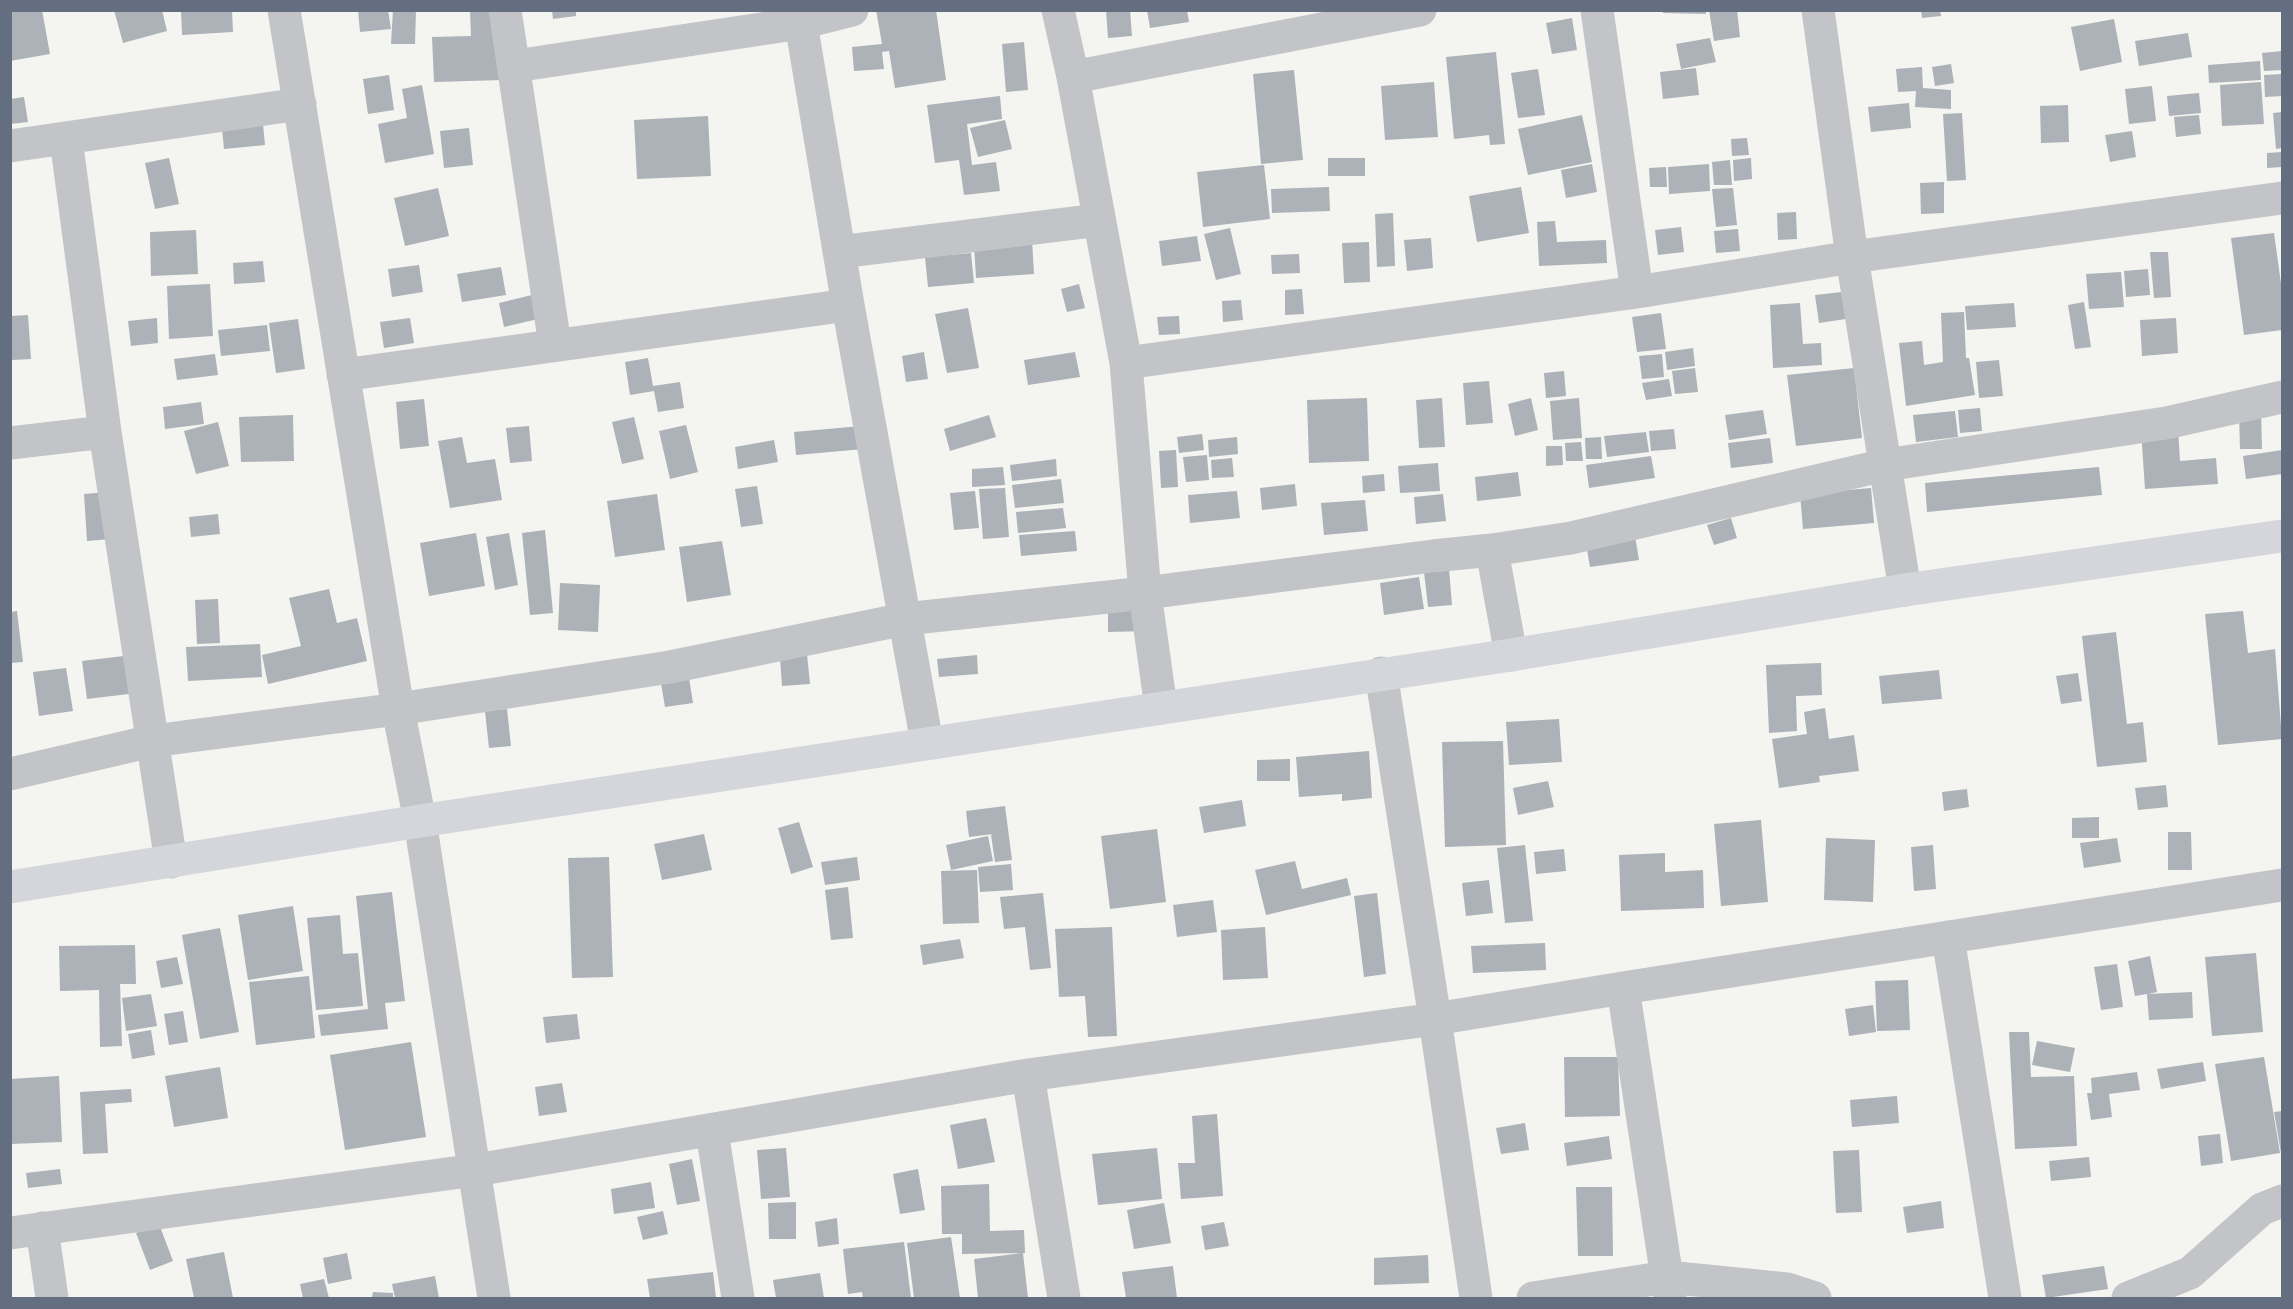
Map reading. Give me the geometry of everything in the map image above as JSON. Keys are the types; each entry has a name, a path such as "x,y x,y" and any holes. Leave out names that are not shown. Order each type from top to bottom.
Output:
{"street":[{"path":"284,10 398,709 420,820 476,1170 494,1299"},
{"path":"505,10 555,345"},
{"path":"514,66 801,23 852,10"},
{"path":"1058,10 1073,77 1126,363 1145,593 1161,708"},
{"path":"1073,77 1294,22 1420,10"},
{"path":"1597,10 1637,292"},
{"path":"1818,10 1852,257 1905,590"},
{"path":"801,23 848,305 927,742"},
{"path":"10,146 300,104"},
{"path":"66,139 105,432 171,862"},
{"path":"1126,363 1637,292 1852,257 2283,198"},
{"path":"839,252 1100,220"},
{"path":"343,375 848,305"},
{"path":"10,774 152,741 398,709 670,667 905,619 1145,593 1571,538 1885,465 2166,423 2283,397"},
{"path":"10,443 105,432"},
{"path":"10,887 420,820 1511,655 1905,590 2283,536"},
{"path":"1492,550 1511,655"},
{"path":"1380,673 1435,1019 1476,1299"},
{"path":"52,1299 26,1231 476,1170 1028,1075 1435,1019 2283,885"},
{"path":"1948,937 2005,1299"},
{"path":"1623,988 1668,1288"},
{"path":"1028,1075 1064,1299"},
{"path":"712,1131 738,1299"},
{"path":"2128,1299 2192,1286 2262,1209 2283,1201"},
{"path":"1533,1299 1668,1288 1787,1288 1815,1299"}],"building":[{"path":"10,10 42,10 50,54 10,61"},
{"path":"114,10 162,10 167,31 123,43"},
{"path":"181,10 232,10 233,32 182,35"},
{"path":"358,10 388,10 391,29 360,32"},
{"path":"393,10 416,10 415,44 391,44"},
{"path":"470,10 501,10 503,80 434,82 432,37 471,36"},
{"path":"552,10 576,10 576,16 553,19"},
{"path":"876,10 936,10 946,80 895,88 889,51 882,52 884,69 854,71 852,47 882,44"},
{"path":"1106,10 1130,10 1132,36 1108,38"},
{"path":"1147,10 1187,10 1189,22 1150,28"},
{"path":"1663,10 1706,10 1706,14 1663,13"},
{"path":"1709,10 1737,10 1740,37 1714,41"},
{"path":"1921,10 1940,10 1941,16 1922,18"},
{"path":"1572,18 1577,50 1552,54 1546,23"},
{"path":"2114,19 2122,62 2080,71 2071,27"},
{"path":"2188,33 2192,57 2139,66 2135,41"},
{"path":"1710,38 1716,62 1681,69 1676,44"},
{"path":"1024,42 1028,90 1006,92 1002,44"},
{"path":"2282,51 2282,70 2264,71 2262,53"},
{"path":"1496,52 1505,144 1490,145 1489,135 1454,139 1446,57"},
{"path":"2260,61 2261,80 2209,83 2208,65"},
{"path":"1951,64 1954,83 1935,86 1932,67"},
{"path":"1922,67 1923,88 1951,90 1951,109 1915,107 1916,91 1898,92 1896,69"},
{"path":"1696,68 1699,95 1663,99 1660,72"},
{"path":"1538,69 1545,115 1518,118 1511,73"},
{"path":"1294,70 1303,160 1261,164 1253,74"},
{"path":"2282,74 2282,96 2265,97 2264,75"},
{"path":"389,75 394,110 368,114 363,79"},
{"path":"1434,82 1438,137 1385,140 1381,86"},
{"path":"2261,82 2264,124 2222,126 2220,85"},
{"path":"422,85 434,154 385,163 378,124 407,118 402,89"},
{"path":"2152,86 2156,121 2129,124 2125,89"},
{"path":"2199,93 2201,113 2169,116 2167,96"},
{"path":"1000,96 1002,119 967,124 972,165 996,162 1000,191 964,195 959,160 935,163 927,105"},
{"path":"24,97 28,122 10,124 10,99"},
{"path":"1909,103 1911,128 1871,132 1868,107"},
{"path":"2068,105 2069,142 2041,143 2040,106"},
{"path":"2282,112 2282,148 2276,149 2273,113"},
{"path":"1962,113 1966,180 1947,181 1943,114"},
{"path":"1582,115 1592,162 1528,175 1518,129"},
{"path":"2199,115 2201,134 2176,137 2174,117"},
{"path":"708,116 711,176 637,179 634,120"},
{"path":"1005,120 1012,149 978,157 970,128"},
{"path":"263,124 265,145 224,149 222,128"},
{"path":"469,128 473,165 444,168 440,131"},
{"path":"2132,131 2136,157 2110,162 2105,135"},
{"path":"1747,138 1749,155 1732,156 1731,139"},
{"path":"2282,152 2282,167 2267,168 2267,153"},
{"path":"169,158 179,204 155,209 145,163"},
{"path":"1328,158 1365,158 1365,176 1328,176"},
{"path":"1751,158 1752,179 1734,181 1733,160"},
{"path":"1730,160 1732,185 1714,185 1712,162"},
{"path":"1592,164 1597,192 1566,198 1561,170"},
{"path":"1709,164 1710,191 1669,194 1668,167"},
{"path":"1264,165 1270,219 1203,227 1197,172"},
{"path":"1666,167 1667,187 1650,187 1649,168"},
{"path":"1944,182 1944,213 1921,214 1920,183"},
{"path":"1329,187 1330,211 1272,213 1271,189"},
{"path":"1521,187 1529,233 1477,242 1469,196"},
{"path":"438,188 449,236 405,246 394,198"},
{"path":"1733,188 1737,225 1716,227 1712,189"},
{"path":"1796,212 1797,239 1778,240 1777,213"},
{"path":"1393,213 1395,266 1377,267 1375,214"},
{"path":"1555,221 1557,242 1606,240 1607,263 1539,266 1537,222"},
{"path":"1681,227 1684,252 1658,255 1655,230"},
{"path":"1230,228 1241,274 1216,280 1204,234"},
{"path":"1738,229 1740,251 1716,253 1714,231"},
{"path":"196,230 198,274 151,276 150,232"},
{"path":"2274,233 2282,291 2282,330 2244,335 2231,238"},
{"path":"1197,236 1201,261 1162,266 1159,241"},
{"path":"1431,238 1433,268 1407,271 1404,240"},
{"path":"1032,240 1034,274 976,278 974,244"},
{"path":"1369,242 1370,282 1344,283 1342,243"},
{"path":"2150,252 2168,252 2171,297 2154,298"},
{"path":"971,253 974,283 928,287 925,257"},
{"path":"1299,254 1300,273 1272,274 1271,255"},
{"path":"263,261 265,282 234,284 233,263"},
{"path":"419,265 423,292 392,297 388,269"},
{"path":"501,267 506,295 462,302 457,274"},
{"path":"2148,269 2150,295 2126,297 2124,271"},
{"path":"2121,272 2124,307 2089,309 2086,274"},
{"path":"210,284 213,336 169,339 167,286"},
{"path":"1079,284 1085,308 1067,312 1061,289"},
{"path":"1302,289 1304,314 1285,315 1285,290"},
{"path":"1842,292 1846,319 1819,323 1815,295"},
{"path":"536,294 542,318 504,327 499,303"},
{"path":"1241,300 1243,320 1223,322 1222,301"},
{"path":"2084,302 2091,347 2075,349 2068,305"},
{"path":"1800,303 1803,344 1821,343 1822,365 1773,368 1770,305"},
{"path":"2014,303 2016,327 1967,330 1965,306"},
{"path":"968,308 979,368 947,373 935,314"},
{"path":"1964,312 1966,358 1969,358 1975,395 1906,406 1899,343 1922,341 1924,365 1943,362 1941,313"},
{"path":"1661,313 1666,349 1637,352 1632,317"},
{"path":"28,315 31,359 12,360 10,316"},
{"path":"1179,316 1180,334 1159,335 1157,317"},
{"path":"157,318 158,343 131,346 128,321"},
{"path":"410,318 414,343 384,348 380,322"},
{"path":"2176,318 2178,353 2142,356 2140,320"},
{"path":"298,319 305,369 276,373 269,323"},
{"path":"267,325 270,351 221,356 218,330"},
{"path":"1693,348 1695,366 1667,370 1665,352"},
{"path":"924,352 928,379 906,382 902,356"},
{"path":"1075,352 1080,377 1028,385 1024,360"},
{"path":"215,354 218,375 177,380 174,359"},
{"path":"1662,354 1664,377 1642,379 1639,356"},
{"path":"648,358 653,386 680,382 684,408 658,412 654,391 630,395 625,362"},
{"path":"1999,360 2003,396 1979,398 1976,362"},
{"path":"1695,368 1698,392 1675,394 1672,371"},
{"path":"1854,368 1862,438 1796,446 1787,375"},
{"path":"1564,371 1566,396 1546,398 1544,373"},
{"path":"1669,379 1672,396 1646,400 1642,383"},
{"path":"1489,381 1493,423 1466,425 1463,383"},
{"path":"1367,398 1369,461 1309,463 1307,400"},
{"path":"1442,398 1445,447 1419,448 1416,400"},
{"path":"1531,398 1538,430 1515,436 1508,404"},
{"path":"1579,398 1582,438 1553,440 1550,401"},
{"path":"424,399 429,446 400,449 396,402"},
{"path":"201,402 204,424 165,429 163,407"},
{"path":"1980,408 1982,431 1960,433 1958,410"},
{"path":"1763,410 1767,434 1729,440 1725,415"},
{"path":"1955,411 1958,437 1916,442 1913,415"},
{"path":"2261,412 2262,449 2240,449 2239,413"},
{"path":"293,415 294,461 241,462 239,417"},
{"path":"989,415 996,437 950,451 944,429"},
{"path":"634,417 644,459 622,464 612,422"},
{"path":"218,422 229,466 196,474 184,431"},
{"path":"686,425 698,472 670,479 659,431"},
{"path":"529,426 532,461 510,463 506,428"},
{"path":"861,426 864,449 796,455 794,432"},
{"path":"2178,428 2180,461 2216,458 2218,484 2145,489 2141,430"},
{"path":"1674,429 1676,449 1651,451 1649,431"},
{"path":"1646,432 1649,452 1607,457 1604,436"},
{"path":"1202,434 1204,450 1179,453 1177,437"},
{"path":"462,437 467,463 495,459 502,500 450,508 438,441"},
{"path":"1237,437 1238,454 1209,457 1208,440"},
{"path":"1601,437 1602,459 1586,459 1585,438"},
{"path":"1770,438 1773,463 1731,468 1728,443"},
{"path":"774,440 778,462 738,469 735,447"},
{"path":"1581,442 1583,461 1566,461 1565,443"},
{"path":"1546,446 1562,446 1563,465 1546,466"},
{"path":"1176,450 1178,487 1161,488 1159,451"},
{"path":"2282,450 2282,474 2246,479 2243,456"},
{"path":"1207,455 1209,480 1186,482 1183,457"},
{"path":"1651,456 1655,478 1589,488 1586,465"},
{"path":"1232,458 1234,477 1212,478 1211,460"},
{"path":"1056,459 1057,476 1012,481 1010,465"},
{"path":"1438,463 1440,491 1400,493 1398,466"},
{"path":"1003,467 1005,485 972,487 972,469"},
{"path":"2099,467 2102,495 1927,512 1925,483"},
{"path":"1518,472 1521,496 1477,501 1475,477"},
{"path":"1384,474 1385,491 1363,493 1362,476"},
{"path":"1061,479 1064,503 1015,508 1012,485"},
{"path":"1295,484 1297,506 1262,510 1260,488"},
{"path":"757,486 763,524 741,527 735,489"},
{"path":"1005,488 1009,537 983,539 979,489"},
{"path":"1871,488 1874,523 1803,529 1800,494"},
{"path":"975,491 979,528 954,530 950,493"},
{"path":"1237,491 1240,518 1190,523 1188,495"},
{"path":"108,492 111,539 87,541 84,494"},
{"path":"657,494 665,550 615,557 607,501"},
{"path":"1443,494 1446,521 1416,524 1414,497"},
{"path":"1365,500 1368,531 1324,535 1321,503"},
{"path":"1063,508 1066,528 1018,533 1016,512"},
{"path":"218,514 220,534 191,537 189,517"},
{"path":"1731,518 1737,538 1714,545 1707,525"},
{"path":"545,530 553,613 530,615 522,533"},
{"path":"1634,530 1639,560 1590,567 1585,538"},
{"path":"1075,531 1077,551 1021,556 1019,535"},
{"path":"476,533 485,586 429,596 420,543"},
{"path":"509,533 518,585 495,590 486,537"},
{"path":"722,541 731,595 687,602 679,547"},
{"path":"1449,569 1452,605 1428,607 1424,572"},
{"path":"1419,577 1424,609 1384,615 1380,583"},
{"path":"560,583 600,585 598,632 558,630"},
{"path":"329,589 337,623 357,618 367,661 268,684 262,655 301,646 289,598"},
{"path":"218,599 220,643 197,644 195,600"},
{"path":"1145,600 1146,631 1108,632 1108,601"},
{"path":"17,611 23,662 10,663 10,612"},
{"path":"2243,611 2248,653 2275,649 2282,739 2218,745 2205,614"},
{"path":"2116,632 2127,724 2143,722 2147,762 2097,767 2082,636"},
{"path":"260,644 262,677 188,681 186,647"},
{"path":"807,654 810,684 782,686 780,657"},
{"path":"132,655 137,693 87,699 82,661"},
{"path":"977,655 978,674 939,677 937,659"},
{"path":"1821,663 1822,695 1796,696 1797,731 1769,733 1766,665"},
{"path":"66,668 73,711 39,716 33,672"},
{"path":"1939,670 1942,699 1882,704 1879,676"},
{"path":"2078,673 2082,701 2061,704 2056,676"},
{"path":"689,678 693,703 665,707 661,683"},
{"path":"1825,708 1829,739 1854,735 1859,771 1819,776 1820,782 1779,788 1772,739 1807,734 1804,712"},
{"path":"507,709 511,746 489,748 485,711"},
{"path":"1559,719 1562,762 1509,765 1506,722"},
{"path":"1503,741 1506,845 1445,847 1442,742"},
{"path":"1369,751 1372,798 1342,801 1342,794 1299,797 1296,757"},
{"path":"1290,759 1290,781 1257,781 1257,760"},
{"path":"1548,781 1554,807 1518,815 1513,788"},
{"path":"2166,785 2168,807 2138,810 2135,788"},
{"path":"1967,789 1969,807 1944,811 1942,792"},
{"path":"1242,800 1246,826 1204,833 1199,807"},
{"path":"1005,806 1012,860 995,862 991,835 993,834 969,837 966,811"},
{"path":"2099,817 2099,838 2072,838 2072,818"},
{"path":"1761,820 1768,902 1721,906 1714,824"},
{"path":"799,822 813,867 791,874 778,828"},
{"path":"1157,829 1166,902 1110,909 1101,836"},
{"path":"2168,832 2191,832 2192,870 2168,870"},
{"path":"704,834 712,870 662,880 654,844"},
{"path":"988,836 993,861 951,870 946,845"},
{"path":"1826,838 1875,840 1873,902 1824,900"},
{"path":"2117,838 2121,862 2084,868 2080,843"},
{"path":"1525,845 1533,921 1505,923 1497,848"},
{"path":"1933,845 1936,889 1914,891 1911,847"},
{"path":"1564,849 1566,871 1536,874 1534,852"},
{"path":"1665,853 1665,872 1703,870 1704,908 1621,911 1619,855"},
{"path":"609,857 613,977 572,978 568,858"},
{"path":"857,857 860,880 825,885 821,862"},
{"path":"1295,861 1302,889 1347,878 1351,895 1266,915 1255,870"},
{"path":"1011,864 1013,890 980,892 978,867"},
{"path":"977,870 979,923 943,924 941,871"},
{"path":"1489,880 1493,913 1466,916 1462,883"},
{"path":"848,887 853,938 831,940 825,890"},
{"path":"392,892 405,1001 385,1003 388,1029 321,1036 318,1015 368,1009 356,896"},
{"path":"1043,893 1051,968 1030,970 1025,927 1004,929 1000,897"},
{"path":"1377,893 1386,974 1364,977 1354,896"},
{"path":"1213,900 1217,932 1177,937 1173,905"},
{"path":"293,906 303,971 248,980 238,915"},
{"path":"340,915 343,954 358,953 363,1006 316,1010 307,918"},
{"path":"1112,927 1117,1036 1088,1037 1085,996 1059,997 1055,929"},
{"path":"1265,927 1268,978 1223,980 1221,930"},
{"path":"220,928 239,1032 200,1039 182,935"},
{"path":"960,939 964,958 923,965 920,945"},
{"path":"1545,943 1546,970 1473,973 1471,946"},
{"path":"135,945 136,984 120,984 122,1046 100,1047 99,990 60,991 59,946"},
{"path":"2256,953 2263,1032 2212,1036 2205,957"},
{"path":"2150,956 2157,992 2148,994 2192,992 2193,1018 2149,1020 2147,994 2135,996 2128,961"},
{"path":"177,957 183,984 161,988 156,961"},
{"path":"2117,964 2123,1007 2101,1010 2094,967"},
{"path":"309,976 315,1038 256,1045 249,982"},
{"path":"1908,980 1910,1030 1877,1031 1875,981"},
{"path":"151,994 157,1026 126,1031 122,998"},
{"path":"1873,1005 1876,1032 1849,1036 1845,1009"},
{"path":"183,1011 188,1042 169,1045 164,1014"},
{"path":"577,1014 580,1039 546,1043 543,1017"},
{"path":"151,1030 155,1055 132,1059 128,1034"},
{"path":"2009,1032 2029,1032 2031,1077 2074,1076 2077,1146 2015,1149"},
{"path":"2037,1041 2075,1048 2070,1072 2032,1065"},
{"path":"411,1042 426,1137 345,1150 330,1055"},
{"path":"1564,1057 1618,1057 1620,1116 1565,1117"},
{"path":"2264,1057 2280,1153 2231,1161 2215,1064"},
{"path":"2203,1062 2206,1081 2161,1089 2157,1069"},
{"path":"220,1067 228,1118 174,1127 165,1076"},
{"path":"2137,1072 2140,1090 2109,1094 2112,1117 2091,1120 2087,1093 2092,1093 2091,1078"},
{"path":"59,1076 62,1142 11,1144 10,1079"},
{"path":"562,1083 567,1112 539,1116 535,1087"},
{"path":"131,1089 132,1102 105,1104 108,1153 83,1154 80,1092"},
{"path":"1897,1096 1899,1123 1852,1127 1850,1100"},
{"path":"2282,1111 2282,1153 2281,1153 2274,1112"},
{"path":"1217,1114 1223,1196 1181,1199 1178,1163 1195,1163 1192,1116"},
{"path":"986,1118 995,1162 958,1169 950,1125"},
{"path":"1525,1123 1529,1150 1501,1154 1496,1128"},
{"path":"2220,1134 2223,1163 2201,1166 2198,1136"},
{"path":"1609,1136 1612,1159 1567,1166 1564,1143"},
{"path":"786,1148 790,1197 761,1199 757,1150"},
{"path":"1157,1148 1162,1199 1098,1205 1092,1154"},
{"path":"1859,1150 1862,1212 1836,1213 1833,1151"},
{"path":"2089,1157 2091,1177 2051,1181 2049,1161"},
{"path":"692,1159 700,1201 677,1205 669,1164"},
{"path":"60,1169 62,1184 28,1188 26,1173"},
{"path":"918,1169 925,1210 900,1214 893,1174"},
{"path":"651,1182 655,1208 614,1214 611,1189"},
{"path":"989,1184 990,1231 1024,1230 1025,1253 962,1254 962,1234 942,1234 941,1186"},
{"path":"1576,1187 1612,1187 1613,1256 1578,1256"},
{"path":"1941,1201 1944,1228 1907,1233 1903,1207"},
{"path":"796,1202 796,1239 769,1239 768,1203"},
{"path":"1164,1203 1171,1243 1134,1249 1127,1210"},
{"path":"663,1211 668,1234 643,1240 637,1217"},
{"path":"837,1218 839,1244 818,1247 815,1222"},
{"path":"1224,1222 1229,1246 1205,1250 1201,1226"},
{"path":"159,1224 173,1261 150,1270 136,1233"},
{"path":"951,1237 960,1298 914,1298 907,1243"},
{"path":"904,1242 911,1298 863,1298 862,1292 848,1294 843,1249"},
{"path":"224,1252 233,1298 194,1298 186,1259"},
{"path":"347,1253 352,1279 328,1284 323,1258"},
{"path":"1023,1253 1028,1298 978,1298 974,1259"},
{"path":"1428,1255 1429,1283 1374,1285 1374,1258"},
{"path":"1173,1266 1177,1298 1126,1298 1122,1272"},
{"path":"2104,1266 2108,1289 2046,1298 2042,1275"},
{"path":"713,1272 716,1298 650,1298 647,1279"},
{"path":"820,1273 824,1298 776,1298 773,1280"},
{"path":"435,1276 439,1298 395,1298 392,1284"},
{"path":"324,1279 329,1298 303,1298 300,1284"},
{"path":"373,1292 393,1293 393,1298 372,1298"}]}
